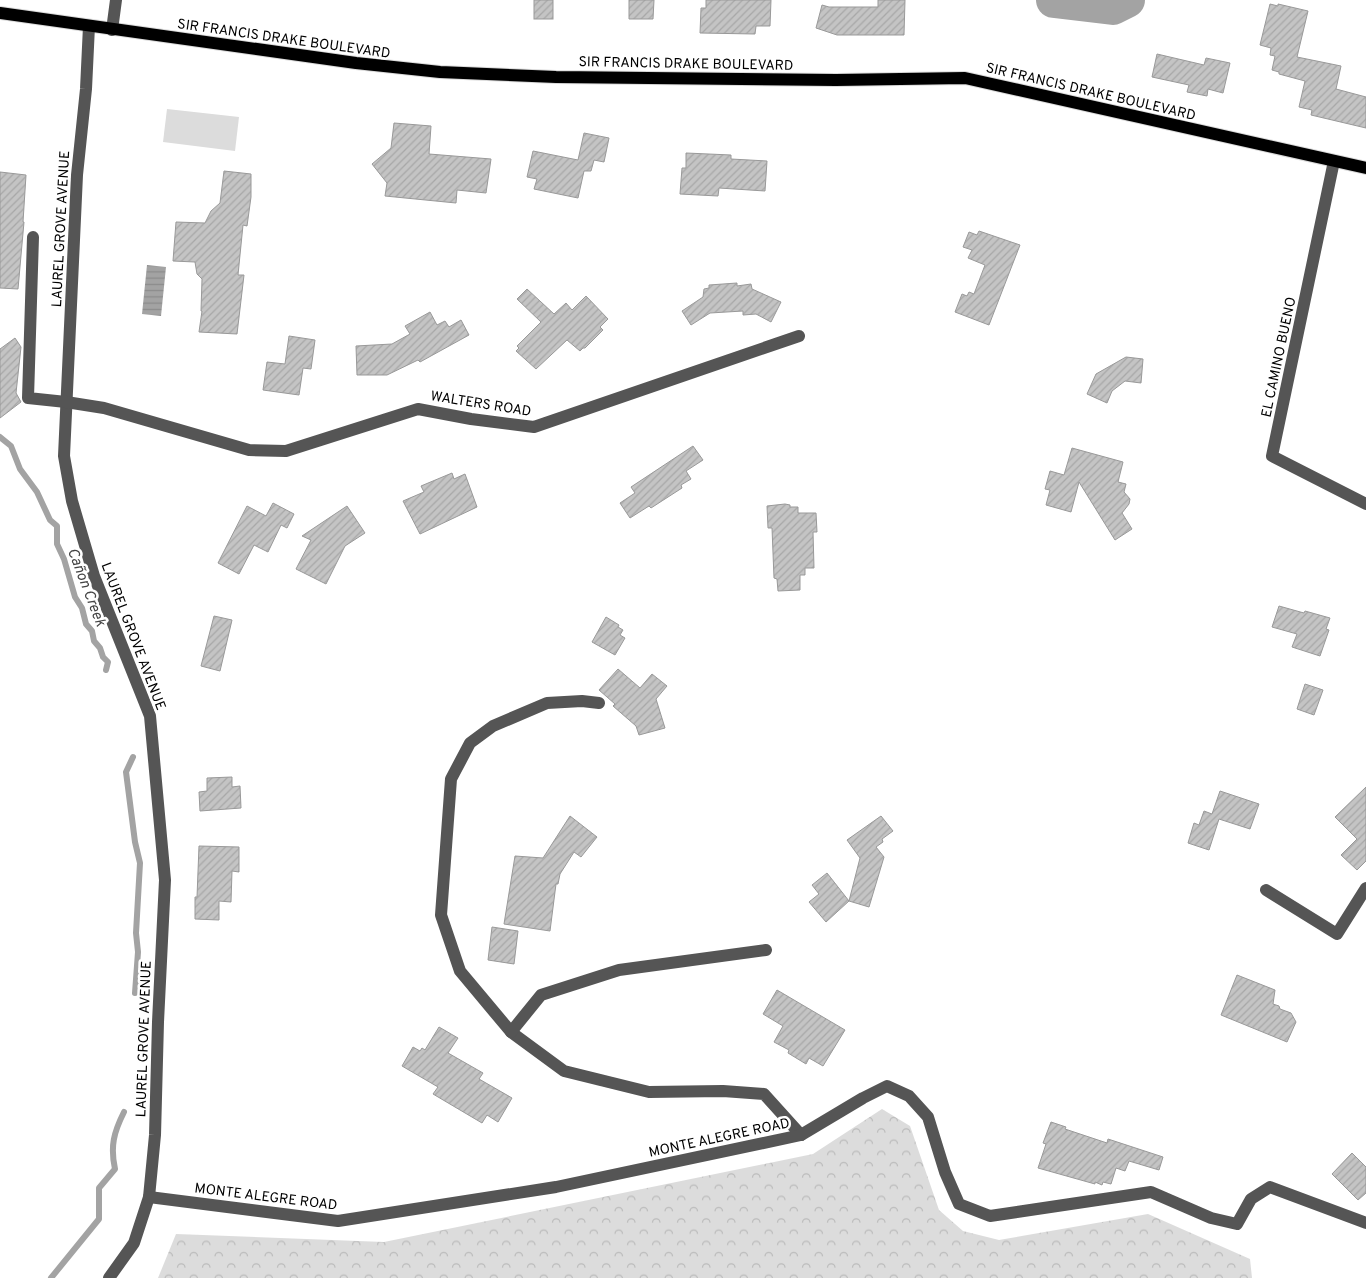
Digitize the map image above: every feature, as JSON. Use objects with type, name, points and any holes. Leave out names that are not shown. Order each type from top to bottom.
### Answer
[{"type":"main road","name":"SIR FRANCIS DRAKE BOULEVARD","points":[[0,14],[365,64],[440,72],[486,75],[827,80],[965,78],[1366,168]]},
{"type":"street","points":[[112,30],[116,0]]},
{"type":"street","name":"LAUREL GROVE AVENUE","points":[[89,26],[86,89],[77,175],[64,456],[72,502],[94,576],[150,716],[155,753],[165,880],[155,1135],[149,1197],[134,1243],[109,1278]]},
{"type":"street","name":"EL CAMINO BUENO","points":[[1334,161],[1272,456],[1366,504]]},
{"type":"street","name":"WALTERS ROAD","points":[[33,237],[28,398],[104,408],[249,450],[286,451],[418,409],[471,419],[534,427],[799,336]]},
{"type":"street","points":[[599,703],[582,701],[547,703],[493,726],[470,743],[451,779],[441,915],[460,970],[511,1032],[564,1071],[649,1092],[723,1091],[764,1094],[801,1135]]},
{"type":"street","points":[[1266,890],[1336,934],[1366,888]]},
{"type":"street","points":[[511,1032],[541,995],[619,970],[766,950]]},
{"type":"street","name":"MONTE ALEGRE ROAD","points":[[149,1197],[338,1222],[556,1187],[801,1135],[887,1086],[909,1096],[928,1117],[945,1172],[959,1204],[990,1216],[1151,1192],[1211,1218],[1237,1224],[1250,1199],[1270,1188],[1366,1224]]},
{"type":"green space","points":[[167,109],[239,117],[235,151],[163,142]]},
{"type":"green space","points":[[882,1109],[910,1126],[939,1210],[963,1231],[999,1240],[1148,1214],[1250,1259],[1252,1278],[158,1278],[176,1234],[384,1242],[813,1154]]},
{"type":"shaded area","points":[[147,265],[166,267],[161,316],[142,314]]},
{"type":"building","points":[[534,0],[553,0],[553,19],[534,19]]},
{"type":"building","points":[[629,0],[654,0],[653,19],[629,19]]},
{"type":"building","points":[[706,0],[771,0],[770,26],[756,26],[755,34],[700,33],[701,8],[706,8]]},
{"type":"building","points":[[878,0],[905,0],[904,35],[837,35],[816,28],[822,5],[829,7],[878,7]]},
{"type":"building","points":[[1270,4],[1308,11],[1297,57],[1341,66],[1336,89],[1366,97],[1366,128],[1311,115],[1312,110],[1299,107],[1305,81],[1279,74],[1279,72],[1272,70],[1275,56],[1270,55],[1271,48],[1260,45]]},
{"type":"building","points":[[1157,54],[1204,65],[1206,58],[1230,63],[1223,93],[1208,89],[1207,96],[1187,92],[1189,85],[1152,77]]},
{"type":"building","points":[[394,123],[431,126],[429,154],[491,159],[486,193],[457,190],[456,203],[385,196],[387,183],[372,164],[391,148]]},
{"type":"building","points":[[584,133],[609,138],[604,162],[594,160],[591,171],[584,171],[578,198],[534,189],[537,179],[527,177],[533,151],[578,160]]},
{"type":"building","points":[[686,153],[731,155],[731,159],[767,161],[765,191],[719,188],[718,196],[680,194],[682,168],[686,168]]},
{"type":"building","points":[[224,171],[251,174],[251,197],[247,226],[243,225],[238,275],[244,275],[237,334],[199,332],[202,311],[202,279],[197,274],[195,262],[173,261],[176,222],[205,223],[211,211],[220,203]]},
{"type":"building","points":[[0,172],[26,175],[18,289],[0,288]]},
{"type":"building","points":[[979,231],[1020,245],[989,325],[955,312],[962,294],[967,296],[969,292],[974,294],[985,265],[968,258],[972,250],[963,247],[969,232],[977,235]]},
{"type":"building","points":[[737,283],[737,286],[751,284],[752,289],[781,302],[771,322],[756,314],[743,315],[743,311],[710,313],[691,325],[682,311],[703,297],[704,289],[709,288],[709,285]]},
{"type":"building","points":[[527,289],[554,314],[566,303],[572,310],[586,296],[608,319],[600,327],[603,330],[585,348],[580,351],[567,340],[536,369],[516,351],[519,348],[517,346],[541,322],[517,299]]},
{"type":"building","points":[[430,312],[437,325],[445,321],[449,327],[461,320],[469,335],[420,362],[418,360],[387,375],[357,375],[356,346],[392,344],[410,334],[405,326]]},
{"type":"building","points":[[289,336],[315,340],[311,369],[303,368],[299,395],[263,390],[267,362],[285,364]]},
{"type":"building","points":[[15,338],[21,347],[16,393],[21,402],[0,418],[0,349]]},
{"type":"building","points":[[1126,357],[1143,359],[1141,383],[1125,381],[1112,391],[1107,403],[1087,394],[1096,374]]},
{"type":"building","points":[[693,446],[703,460],[686,471],[691,479],[681,485],[682,488],[651,508],[649,506],[630,518],[620,503],[635,493],[631,487]]},
{"type":"building","points":[[1072,448],[1123,462],[1118,482],[1126,484],[1124,492],[1130,499],[1129,504],[1122,513],[1132,529],[1115,540],[1079,482],[1071,512],[1046,505],[1050,490],[1045,489],[1050,471],[1064,475]]},
{"type":"building","points":[[452,473],[454,479],[465,474],[477,507],[420,534],[403,501],[424,492],[421,486]]},
{"type":"building","points":[[273,503],[294,514],[287,528],[281,525],[268,552],[254,545],[239,574],[218,563],[247,506],[266,516]]},
{"type":"building","points":[[790,505],[790,507],[798,507],[798,513],[816,513],[817,532],[813,532],[814,568],[805,568],[805,575],[800,575],[800,590],[778,591],[777,579],[774,578],[772,528],[768,528],[767,506]]},
{"type":"building","points":[[347,506],[365,533],[345,546],[326,584],[296,569],[311,540],[302,536]]},
{"type":"building","points":[[1279,606],[1330,618],[1326,629],[1329,630],[1320,656],[1292,647],[1297,634],[1272,627]]},
{"type":"building","points":[[214,616],[232,620],[220,671],[201,666]]},
{"type":"building","points":[[606,617],[619,625],[618,627],[623,630],[620,635],[625,638],[615,655],[592,642]]},
{"type":"building","points":[[618,669],[640,688],[652,674],[667,686],[656,699],[665,728],[639,735],[636,726],[613,706],[615,704],[599,690]]},
{"type":"building","points":[[1305,684],[1323,690],[1314,715],[1297,709]]},
{"type":"building","points":[[232,777],[232,787],[240,786],[241,808],[200,811],[199,792],[207,791],[207,778]]},
{"type":"building","points":[[1366,787],[1366,861],[1357,870],[1341,855],[1357,839],[1335,817]]},
{"type":"building","points":[[1220,791],[1259,804],[1250,829],[1219,819],[1209,850],[1188,843],[1194,823],[1199,825],[1204,811],[1212,814]]},
{"type":"building","points":[[570,816],[597,837],[581,857],[574,852],[560,874],[558,884],[556,884],[550,931],[504,924],[515,856],[543,858]]},
{"type":"building","points":[[881,816],[893,831],[882,839],[883,842],[876,847],[884,857],[869,907],[849,901],[860,858],[847,840]]},
{"type":"building","points":[[199,846],[239,847],[239,872],[232,871],[231,902],[219,901],[219,920],[195,919]]},
{"type":"building","points":[[827,873],[849,901],[826,922],[809,902],[819,894],[812,885]]},
{"type":"building","points":[[492,927],[518,931],[514,964],[488,960]]},
{"type":"building","points":[[1237,975],[1275,990],[1273,1004],[1291,1013],[1296,1022],[1287,1042],[1221,1015]]},
{"type":"building","points":[[777,990],[845,1030],[823,1066],[809,1058],[806,1064],[788,1053],[789,1050],[774,1042],[783,1026],[763,1014]]},
{"type":"building","points":[[439,1027],[458,1038],[448,1053],[483,1073],[479,1079],[512,1098],[498,1122],[487,1115],[482,1123],[433,1094],[438,1087],[402,1066],[413,1047],[420,1051],[422,1048],[425,1050]]},
{"type":"building","points":[[1051,1122],[1066,1127],[1065,1129],[1107,1143],[1108,1139],[1163,1157],[1159,1170],[1129,1161],[1125,1171],[1116,1168],[1111,1184],[1103,1182],[1102,1185],[1038,1168],[1046,1144],[1043,1143]]},
{"type":"building","points":[[1352,1153],[1366,1167],[1366,1193],[1358,1200],[1332,1174]]},
{"type":"waterway","points":[[1054,0],[1113,7],[1127,0]]},
{"type":"waterway","name":"Cañon Creek","points":[[0,437],[11,446],[20,469],[37,492],[50,520],[57,526],[57,544],[64,559],[75,597],[82,608],[86,624],[92,631],[94,641],[108,662],[106,670]]},
{"type":"waterway","name":"Cañon Creek","points":[[133,757],[126,772],[135,842],[140,863],[135,993]]},
{"type":"waterway","name":"Cañon Creek","points":[[51,1278],[99,1219],[99,1188],[115,1169],[114,1139],[124,1112]]}]
